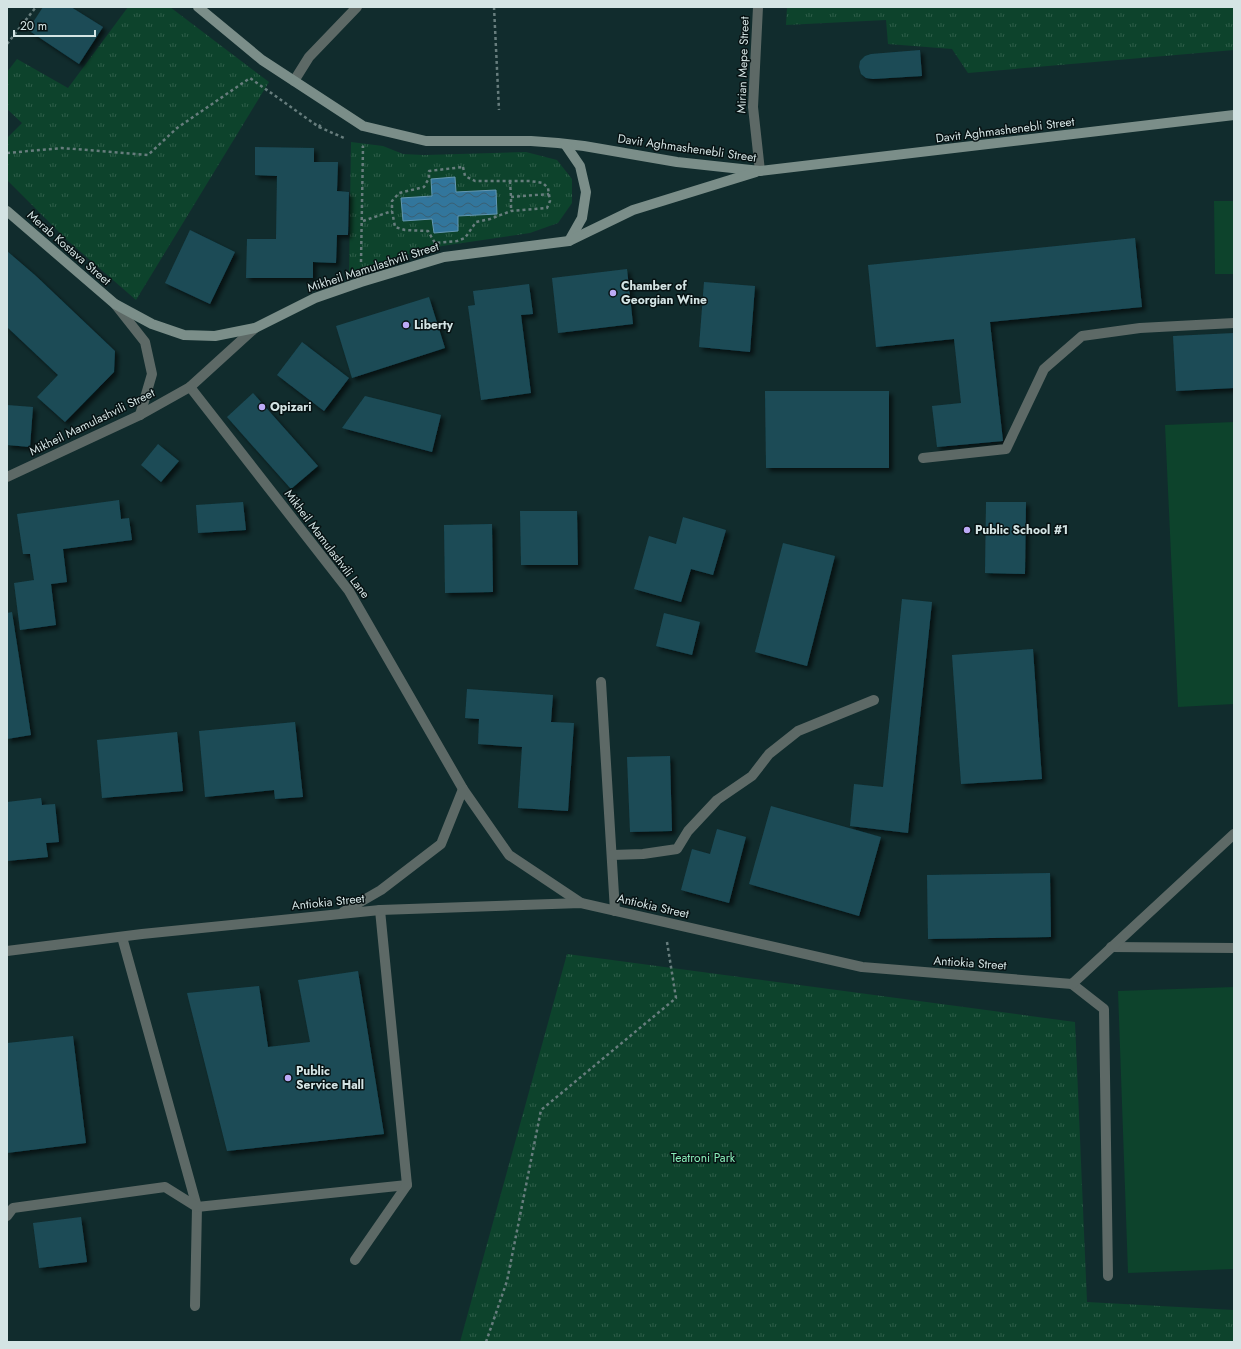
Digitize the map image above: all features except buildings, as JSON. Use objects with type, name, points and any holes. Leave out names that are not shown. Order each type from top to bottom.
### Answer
[{"type":"main road","name":"Davit Aghmashenebli Street","points":[[198,7],[262,60],[363,126],[426,141],[531,141],[565,144],[677,162],[760,171],[1234,115]]},
{"type":"main road","points":[[565,144],[580,166],[586,192],[582,218],[569,241]]},
{"type":"main road","name":"Mikheil Mamulashvili Street","points":[[255,328],[315,298],[361,282],[444,257],[569,241],[632,210],[760,171]]},
{"type":"main road","name":"Merab Kostava Street","points":[[7,211],[115,304],[152,324],[184,335],[215,336],[255,328]]},
{"type":"street","points":[[294,81],[309,57],[357,7]]},
{"type":"street","name":"Mirian Mepe Street","points":[[758,7],[753,107],[760,171]]},
{"type":"street","name":"Merab Kostava Street","points":[[115,304],[145,342],[152,374],[140,415]]},
{"type":"street","points":[[923,458],[1006,449],[1044,369],[1082,336],[1140,328],[1234,323]]},
{"type":"street","name":"Mikheil Mamulashvili Street","points":[[7,477],[140,415],[190,387],[255,328]]},
{"type":"street","name":"Mikheil Mamulashvili Lane","points":[[190,387],[349,591],[463,789],[509,855],[581,903]]},
{"type":"street","points":[[601,682],[615,911]]},
{"type":"street","points":[[612,855],[643,854],[677,849],[688,831],[717,800],[752,776],[769,754],[798,731],[874,700]]},
{"type":"street","points":[[340,914],[381,890],[441,844],[463,789]]},
{"type":"street","points":[[1108,1276],[1104,1009],[1072,984],[1234,834]]},
{"type":"street","name":"Antiokia Street","points":[[7,951],[122,937],[380,910],[581,903],[862,967],[1072,984]]},
{"type":"street","points":[[354,1260],[407,1185],[380,910]]},
{"type":"street","points":[[122,937],[197,1207],[195,1306]]},
{"type":"street","points":[[1111,947],[1234,948]]},
{"type":"street","points":[[7,1216],[13,1208],[165,1187],[197,1207],[407,1185]]},
{"type":"path","points":[[7,44],[36,7]]},
{"type":"path","points":[[494,7],[499,110]]},
{"type":"path","points":[[7,153],[62,148],[148,154],[177,128],[250,78],[319,127],[351,141]]},
{"type":"path","points":[[319,127],[325,116]]},
{"type":"path","points":[[357,144],[363,147],[361,282]]},
{"type":"path","points":[[463,167],[464,176],[475,181],[510,181],[543,183],[548,188],[549,194],[550,201],[547,208],[511,211],[490,219],[476,222],[465,238],[457,241],[435,243],[428,231],[405,230],[395,227],[392,201],[398,193],[424,187],[429,178],[429,171],[463,167]]},
{"type":"path","points":[[510,181],[511,211]]},
{"type":"path","points":[[511,197],[549,194]]},
{"type":"path","points":[[363,221],[392,211]]},
{"type":"path","points":[[486,1342],[507,1281],[541,1110],[676,998],[663,922]]},
{"type":"green space","points":[[128,7],[170,7],[269,82],[136,300],[67,240],[7,180],[7,138],[22,123],[7,109],[7,72],[17,59],[68,88]]},
{"type":"green space","points":[[787,7],[1234,7],[1234,50],[968,73],[952,49],[888,44],[886,20],[786,25]]},
{"type":"green space","points":[[351,142],[383,146],[403,154],[424,155],[526,152],[557,160],[572,179],[572,203],[558,223],[530,233],[442,246],[399,256],[349,273]]},
{"type":"green space","points":[[1214,201],[1234,201],[1234,274],[1215,274]]},
{"type":"green space","points":[[1234,422],[1234,704],[1178,707],[1165,425]]},
{"type":"green space","name":"Teatroni Park","points":[[567,954],[1075,1022],[1087,1302],[1234,1310],[1234,1342],[460,1342]]},
{"type":"green space","points":[[1234,987],[1234,1269],[1128,1273],[1118,991]]},
{"type":"water","points":[[455,177],[456,192],[496,190],[497,214],[458,216],[458,231],[434,233],[432,219],[403,221],[401,198],[432,196],[431,179]]},
{"type":"place","name":"Chamber of Georgian Wine","points":[[613,293]]},
{"type":"place","name":"Liberty","points":[[406,325]]},
{"type":"place","name":"Opizari","points":[[262,407]]},
{"type":"place","name":"Public School #1","points":[[967,530]]},
{"type":"place","name":"Public Service Hall","points":[[288,1078]]}]
